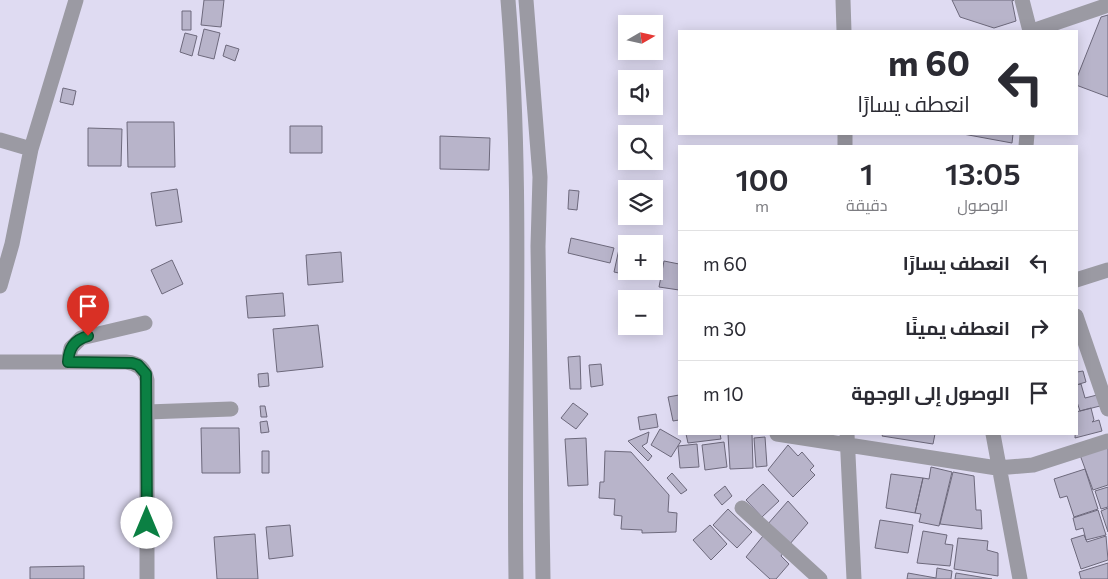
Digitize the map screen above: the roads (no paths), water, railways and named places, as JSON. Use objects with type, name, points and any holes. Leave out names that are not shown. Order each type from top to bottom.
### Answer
[{"type":"street","points":[[0,286],[12,244],[31,148],[76,0]]},
{"type":"street","points":[[508,0],[515,118],[517,197],[516,579]]},
{"type":"street","points":[[526,0],[540,177],[538,246],[543,579]]},
{"type":"street","points":[[843,0],[844,30]]},
{"type":"street","points":[[1022,0],[1031,30]]},
{"type":"street","points":[[1034,30],[1108,6]]},
{"type":"street","points":[[0,140],[31,148]]},
{"type":"street","points":[[1078,279],[1108,270]]},
{"type":"street","points":[[1078,322],[1108,409]]},
{"type":"street","points":[[68,362],[71,348],[81,338],[144,323]]},
{"type":"street","points":[[0,362],[126,362],[138,365],[146,374],[147,579]]},
{"type":"street","points":[[147,412],[232,409]]},
{"type":"street","points":[[789,435],[847,440],[997,468],[1033,465],[1108,441]]},
{"type":"street","points":[[993,435],[997,468],[1020,579]]},
{"type":"street","points":[[847,440],[854,579]]},
{"type":"street","points":[[742,508],[820,579]]}]
